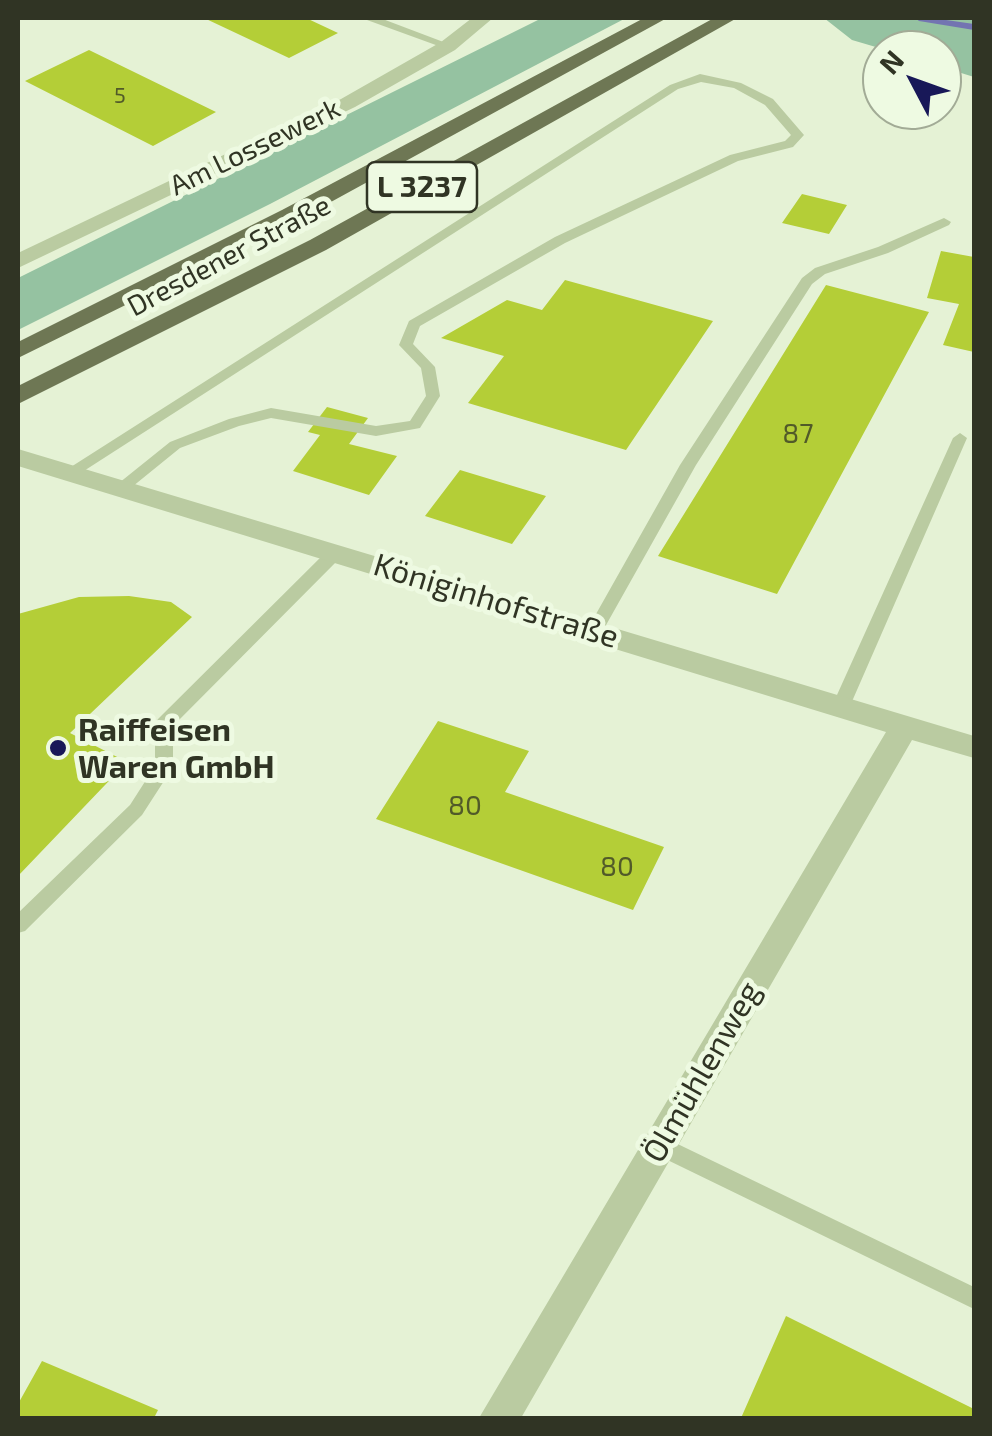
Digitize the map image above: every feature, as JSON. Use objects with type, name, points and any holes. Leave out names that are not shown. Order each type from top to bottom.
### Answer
[{"type":"main road","name":"Dresdener Straße","points":[[18,351],[290,215],[657,18]]},
{"type":"main road","name":"Dresdener Straße","points":[[18,396],[318,245],[728,18]]},
{"type":"street","name":"Am Lossewerk","points":[[18,260],[348,103],[448,46],[483,18]]},
{"type":"street","name":"Königinhofstraße","points":[[18,456],[974,746]]},
{"type":"street","name":"Ölmühlenweg","points":[[499,1418],[905,726]]},
{"type":"lane","points":[[371,18],[448,46]]},
{"type":"lane","points":[[71,472],[674,88],[700,78],[737,84],[770,102],[798,136],[790,144],[734,158],[560,240],[414,324],[406,345],[428,367],[432,396],[414,424],[376,430],[271,414],[234,422],[175,445],[122,487]]},
{"type":"lane","points":[[594,630],[688,465],[807,281],[820,271],[883,250],[944,222]]},
{"type":"lane","points":[[841,706],[960,438]]},
{"type":"lane","points":[[18,926],[136,810],[164,767],[164,724],[336,552]]},
{"type":"lane","points":[[660,1145],[974,1298]]},
{"type":"green space","points":[[542,18],[626,18],[18,330],[18,278]]},
{"type":"green space","points":[[824,18],[974,18],[974,77],[962,73],[962,30],[862,30],[862,43],[852,40]]},
{"type":"building","points":[[204,18],[306,18],[338,33],[289,58]]},
{"type":"building","points":[[89,50],[216,112],[153,146],[25,81]]},
{"type":"building","points":[[802,194],[847,205],[829,234],[782,223]]},
{"type":"building","points":[[941,251],[974,257],[974,352],[943,345],[959,304],[927,298]]},
{"type":"building","points":[[565,280],[713,321],[626,450],[468,403],[504,356],[441,338],[507,300],[542,310]]},
{"type":"building","points":[[826,285],[929,312],[777,594],[658,556]]},
{"type":"building","points":[[327,407],[368,418],[349,444],[397,456],[369,495],[293,471],[320,435],[308,432]]},
{"type":"building","points":[[460,470],[546,496],[512,544],[425,516]]},
{"type":"building","name":"Raiffeisen Waren GmbH","points":[[129,596],[171,602],[192,617],[70,733],[127,762],[18,876],[18,614],[79,597]]},
{"type":"building","points":[[438,721],[529,751],[505,792],[664,847],[633,910],[376,819]]},
{"type":"building","points":[[786,1316],[974,1409],[974,1418],[741,1418]]},
{"type":"building","points":[[42,1361],[158,1410],[154,1418],[18,1418],[18,1404]]},
{"type":"waterway","points":[[919,18],[974,27]]},
{"type":"place","name":"Raiffeisen Waren GmbH","points":[[58,748]]}]
